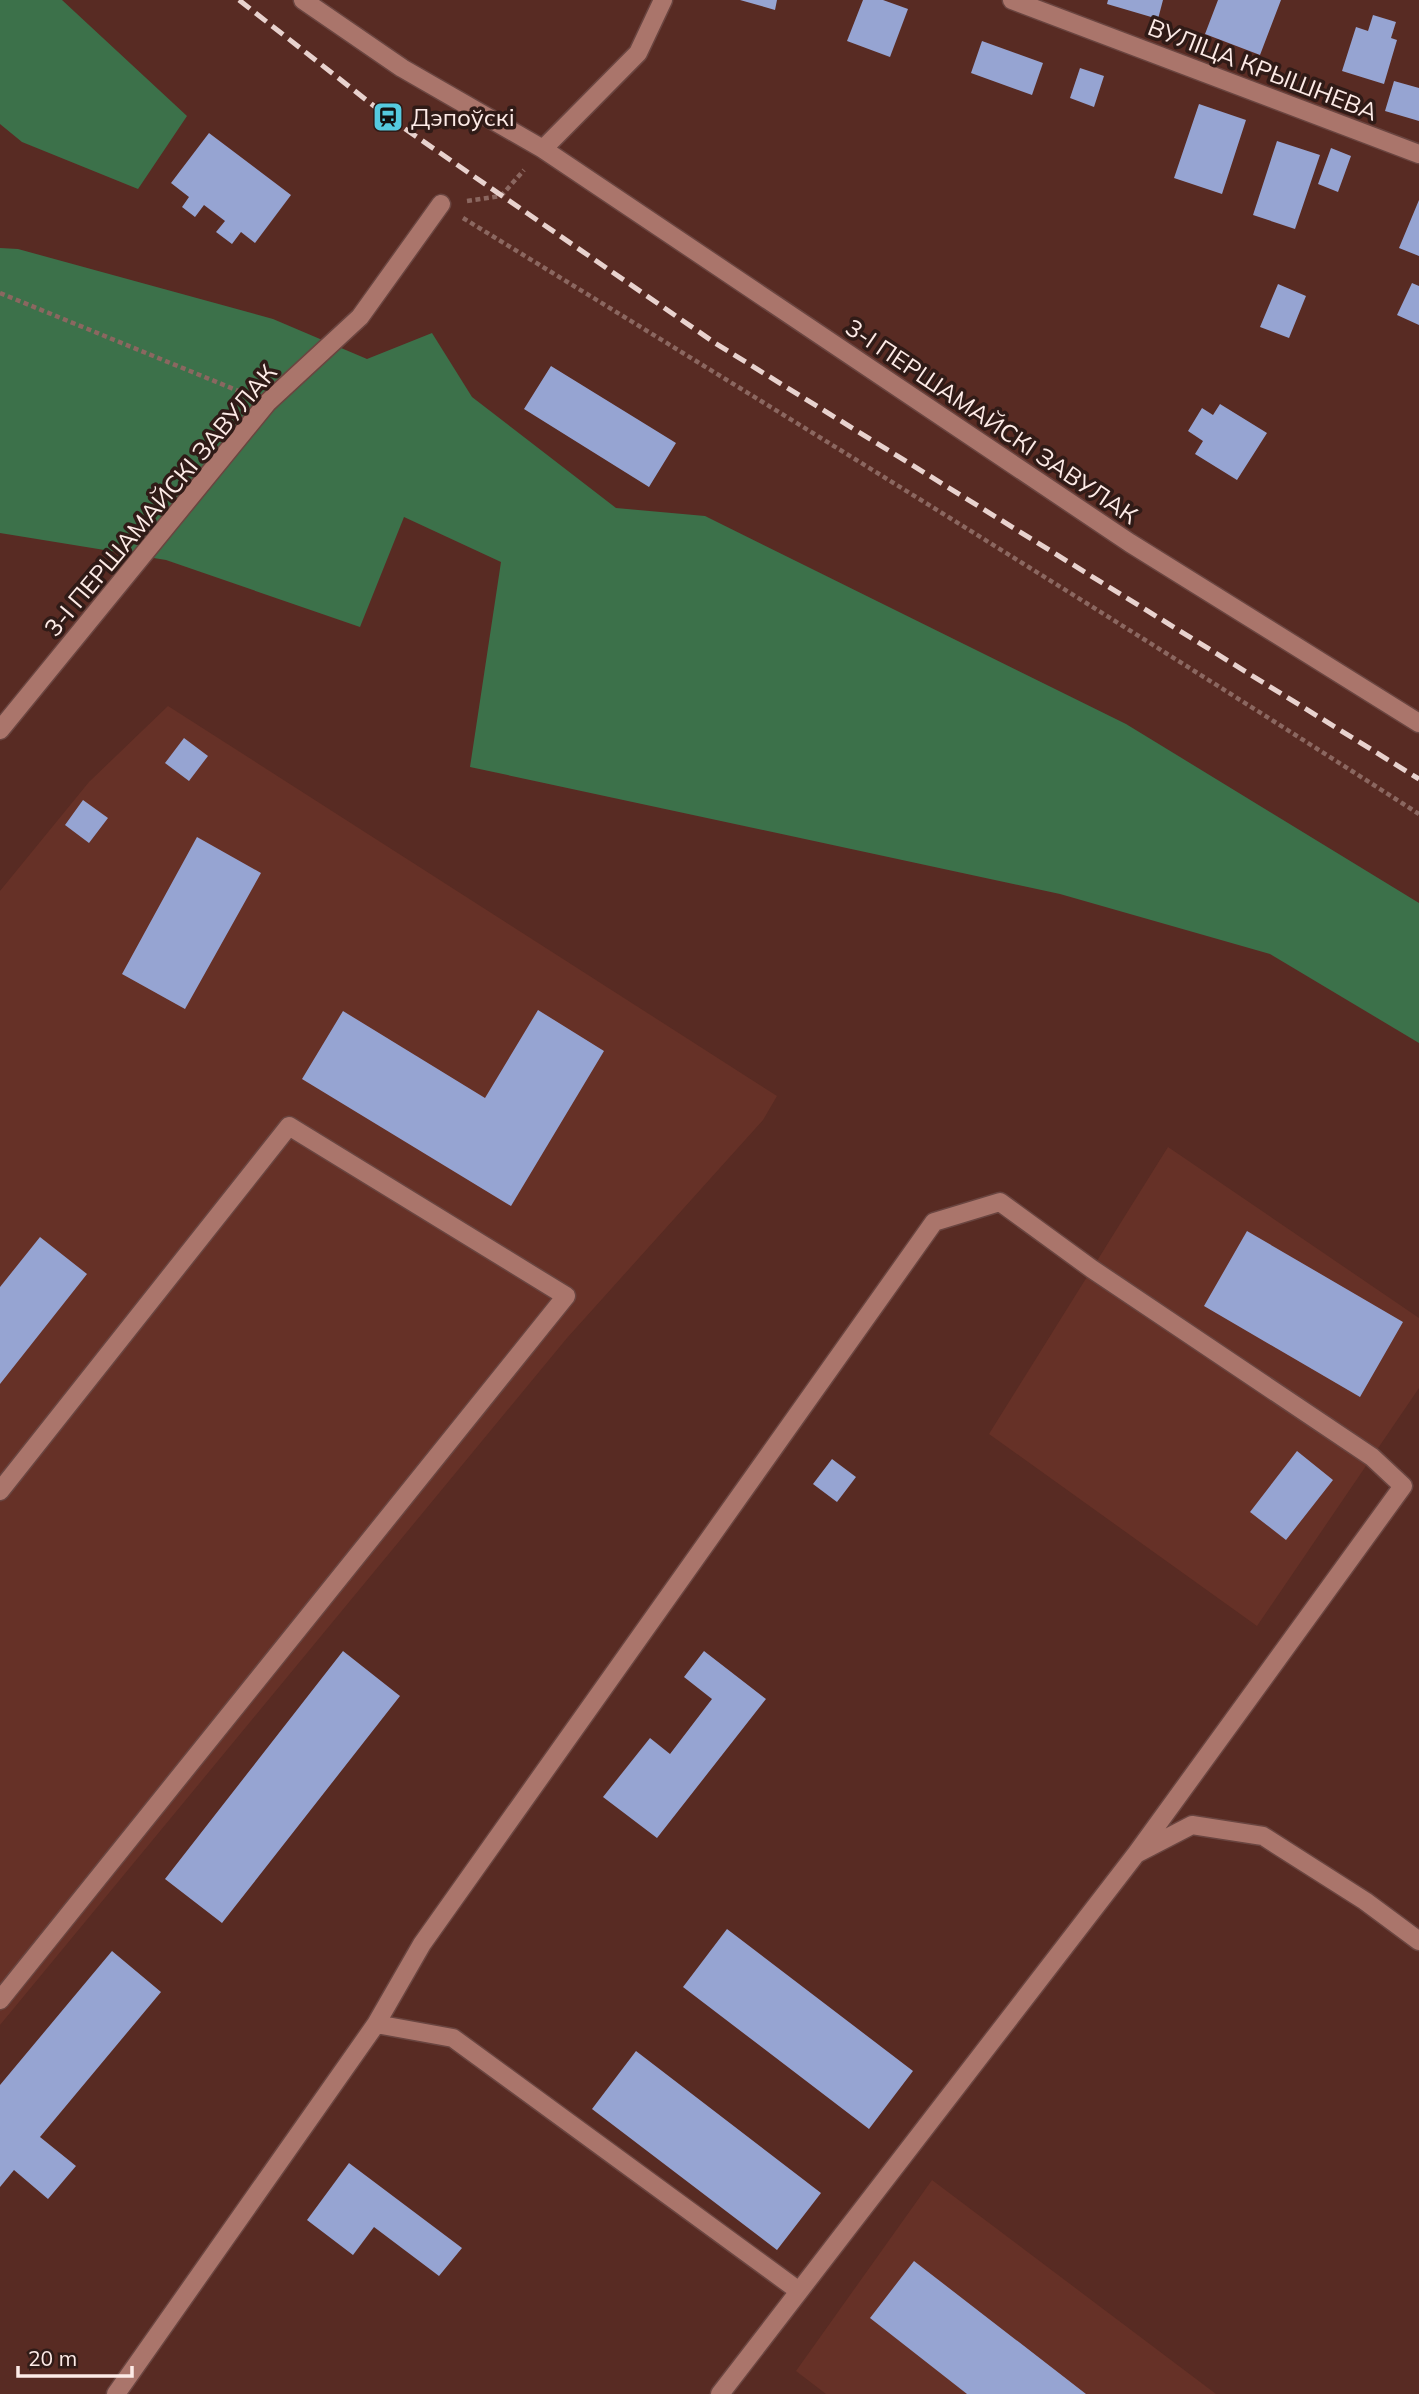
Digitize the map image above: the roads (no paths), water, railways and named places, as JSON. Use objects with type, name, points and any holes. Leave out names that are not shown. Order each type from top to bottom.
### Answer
[{"type":"street","name":"3-І ПЕРШАМАЙСКІ ЗАВУЛАК","points":[[303,0],[402,68],[543,149],[1130,543],[1419,723]]},
{"type":"street","points":[[543,149],[638,54],[663,0]]},
{"type":"street","name":"ВУЛІЦА КРЫШНЕВА","points":[[1012,0],[1419,155]]},
{"type":"street","name":"3-І ПЕРШАМАЙСКІ ЗАВУЛАК","points":[[0,730],[268,403],[360,317],[441,204]]},
{"type":"street","points":[[0,1491],[289,1126],[566,1296],[0,2000]]},
{"type":"street","points":[[116,2394],[376,2024],[422,1944],[934,1222],[1000,1202],[1092,1269],[1372,1457],[1402,1486],[1136,1854],[720,2394]]},
{"type":"street","points":[[1136,1854],[1192,1825],[1264,1836],[1365,1901],[1419,1941]]},
{"type":"street","points":[[376,2024],[453,2038],[799,2291]]},
{"type":"railway","points":[[239,0],[388,117],[715,343],[1419,779]]},
{"type":"place","name":"Дэпоўскі","points":[[388,117]]}]
